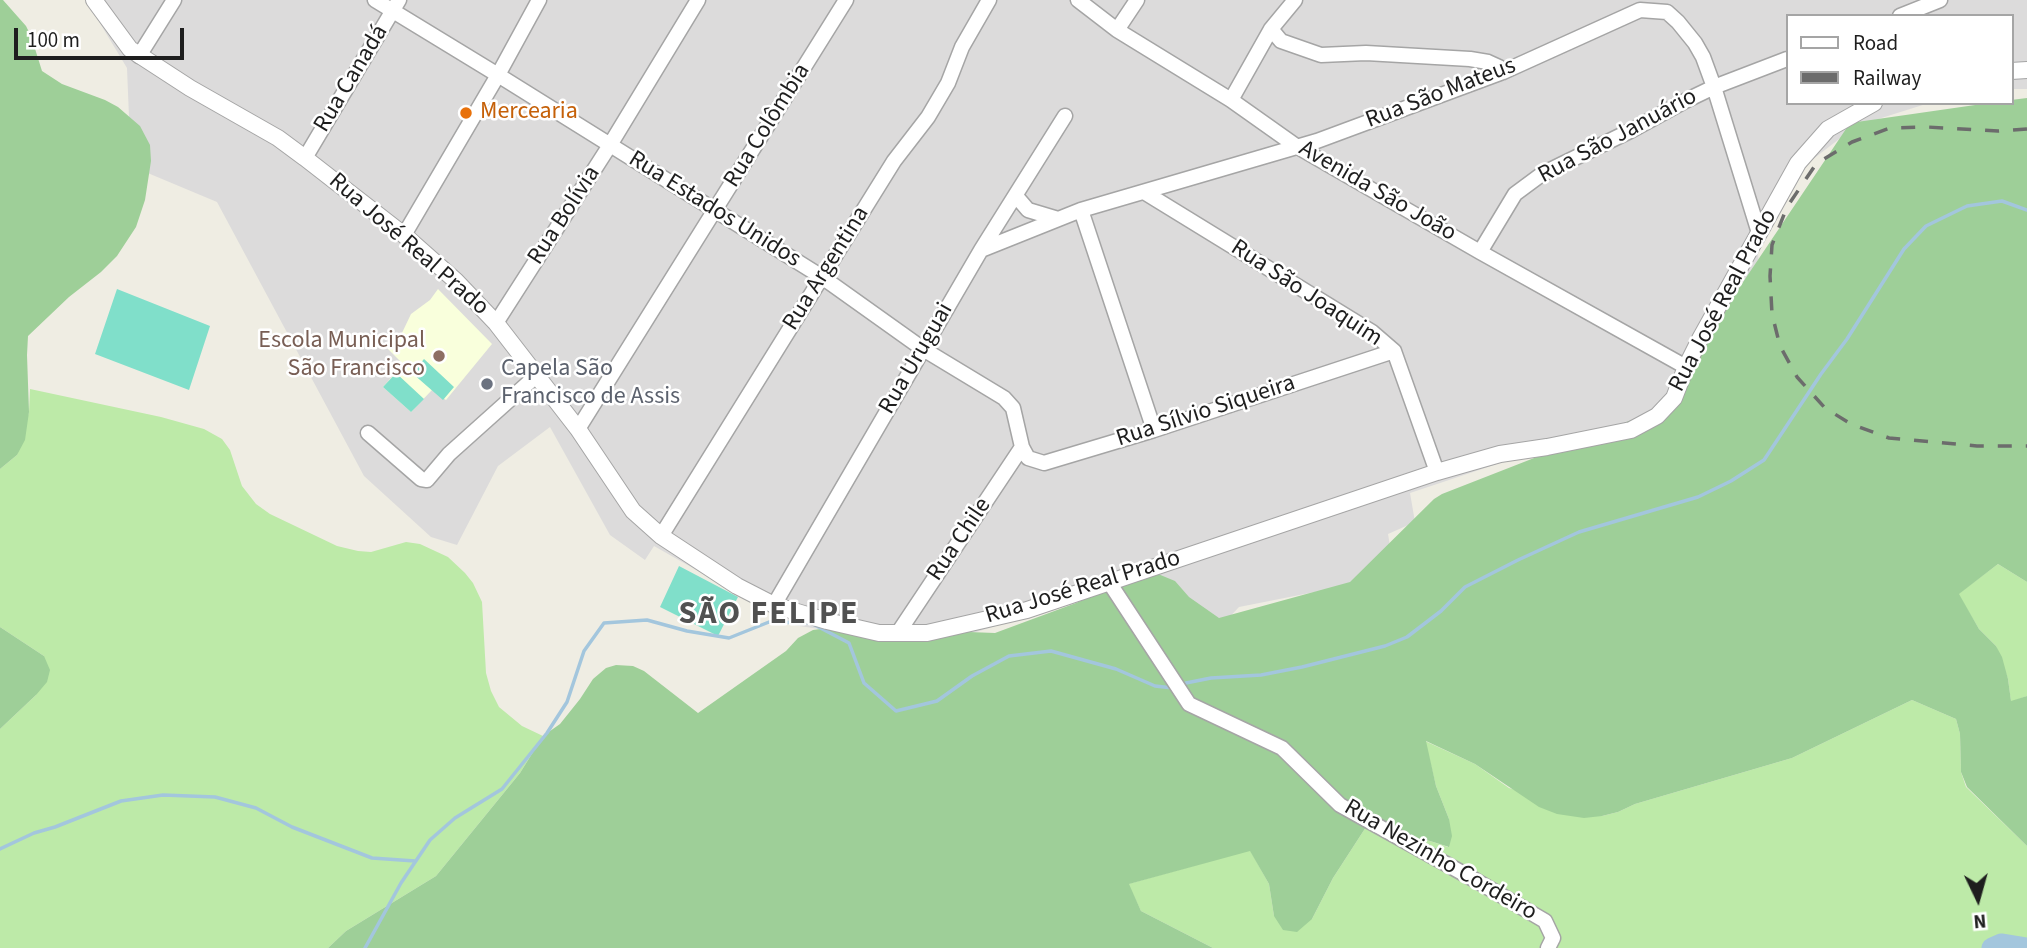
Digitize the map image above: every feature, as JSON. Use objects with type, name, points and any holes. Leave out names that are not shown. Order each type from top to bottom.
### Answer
[{"type":"street","name":"Rua José Real Prado","points":[[94,0],[121,39],[139,56],[278,138],[404,235],[456,281],[496,323],[578,429],[633,511],[661,536],[737,586],[774,605],[880,633],[927,633],[1027,610],[1437,472],[1500,454],[1632,430],[1657,416],[1674,398],[1686,367],[1798,163],[1828,129],[1870,105]]},
{"type":"street","points":[[139,56],[174,0]]},
{"type":"street","name":"Rua Estados Unidos","points":[[374,0],[395,6],[498,75],[822,276],[923,349],[1004,398],[1013,408],[1022,447]]},
{"type":"street","points":[[404,235],[539,0]]},
{"type":"street","name":"Rua Bolívia","points":[[496,323],[610,145],[698,0]]},
{"type":"street","name":"Rua Colômbia","points":[[578,429],[846,0]]},
{"type":"street","name":"Rua Argentina","points":[[661,536],[894,161],[928,117],[948,83],[962,47],[989,0]]},
{"type":"street","name":"Avenida São João","points":[[1079,0],[1117,30],[1231,100],[1296,146],[1686,367]]},
{"type":"street","points":[[1117,30],[1138,0]]},
{"type":"street","points":[[1231,100],[1271,29],[1295,0]]},
{"type":"street","points":[[1904,14],[1940,0]]},
{"type":"street","name":"Rua Canadá","points":[[305,158],[395,6]]},
{"type":"street","name":"Rua São Mateus","points":[[981,250],[1081,210],[1317,141],[1503,72],[1640,10],[1667,12],[1695,43],[1703,57],[1759,233]]},
{"type":"street","points":[[1271,29],[1280,41],[1321,55],[1367,53],[1470,59],[1488,62],[1503,72]]},
{"type":"street","name":"Rua São Januário","points":[[1480,252],[1515,194],[1542,174],[1714,87],[1786,59]]},
{"type":"street","name":"Rua Uruguai","points":[[774,605],[981,250],[1065,116]]},
{"type":"street","name":"Rua São Joaquim","points":[[1143,192],[1372,332],[1394,351],[1437,472]]},
{"type":"street","points":[[1016,196],[1028,210],[1058,219]]},
{"type":"street","points":[[1081,210],[1154,430]]},
{"type":"street","name":"Rua Sílvio Siqueira","points":[[1022,447],[1028,458],[1044,463],[1394,351]]},
{"type":"street","points":[[368,433],[426,480],[449,454],[536,376]]},
{"type":"street","name":"Rua Chile","points":[[898,633],[1022,447]]},
{"type":"street","name":"Rua Nezinho Cordeiro","points":[[1109,582],[1189,704],[1282,748],[1340,805],[1545,921],[1553,938],[1548,948]]},
{"type":"shaded area","points":[[86,0],[2027,0],[2027,89],[2013,89],[2013,14],[1786,14],[1786,105],[1923,105],[1856,126],[1808,163],[1758,254],[1769,349],[1667,427],[1512,459],[1410,493],[1415,522],[1388,534],[1400,608],[1335,588],[1239,607],[1224,623],[1128,585],[931,646],[793,625],[654,546],[645,560],[610,535],[550,427],[498,466],[457,545],[431,537],[364,476],[217,202],[131,166],[127,68]]},
{"type":"shaded area","points":[[117,289],[210,326],[189,390],[95,354]]},
{"type":"shaded area","name":"Escola Municipal São Francisco","points":[[438,289],[492,344],[446,400],[432,390],[411,412],[383,387],[403,364],[387,348],[401,335],[411,314],[430,300]]},
{"type":"shaded area","points":[[424,359],[454,387],[443,400],[412,373]]},
{"type":"shaded area","points":[[396,373],[424,399],[411,412],[383,387]]},
{"type":"shaded area","points":[[679,566],[738,597],[718,636],[660,607]]},
{"type":"green space","points":[[0,0],[3,0],[26,26],[42,71],[62,84],[118,107],[140,126],[150,145],[151,161],[145,200],[136,227],[117,256],[28,336],[29,412],[25,440],[17,455],[0,469]]},
{"type":"green space","points":[[2027,98],[2027,582],[1998,564],[1959,594],[1979,629],[1996,646],[2002,657],[2011,701],[2027,696],[2027,846],[1967,787],[1961,772],[1960,734],[1956,719],[1912,700],[1792,758],[1635,804],[1618,812],[1584,818],[1557,814],[1539,807],[1475,764],[1426,741],[1436,786],[1449,819],[1452,836],[1449,847],[1366,827],[1333,878],[1312,919],[1297,932],[1283,930],[1274,916],[1269,884],[1250,851],[1129,884],[1141,911],[1213,948],[328,948],[346,931],[436,876],[520,773],[543,736],[560,724],[593,679],[606,668],[616,665],[633,666],[644,671],[698,713],[786,651],[798,638],[813,630],[835,627],[995,633],[1119,584],[1158,574],[1175,581],[1189,597],[1219,618],[1350,582],[1442,494],[1657,410],[1850,123],[1975,105],[2013,105],[2013,100]]},
{"type":"green space","points":[[30,389],[204,429],[222,439],[230,450],[242,486],[256,504],[270,514],[337,546],[358,551],[371,552],[406,542],[420,544],[448,557],[465,573],[482,602],[486,673],[491,691],[499,707],[522,726],[543,736],[520,773],[436,876],[346,931],[328,948],[0,948],[0,729],[36,695],[44,656],[0,627],[0,469],[17,455],[29,412]]},
{"type":"green space","points":[[1998,564],[2027,582],[2027,696],[2011,702],[2008,679],[1996,646],[1979,629],[1958,594]]},
{"type":"green space","points":[[0,627],[44,656],[50,670],[47,682],[36,695],[0,729]]},
{"type":"green space","points":[[1912,700],[1956,719],[1960,734],[1961,772],[1966,787],[2027,846],[2027,944],[2015,948],[1213,948],[1141,911],[1128,884],[1250,850],[1269,884],[1274,916],[1312,919],[1333,878],[1366,827],[1448,847],[1449,819],[1436,786],[1425,741],[1475,764],[1509,788],[1602,816],[1792,758]]},
{"type":"waterway","points":[[1186,683],[1211,678],[1261,675],[1385,646],[1407,637],[1441,611],[1465,587],[1518,560],[1579,532],[1698,497],[1731,481],[1764,460],[1847,339],[1904,249],[1926,226],[1967,206],[2002,201],[2027,210]]},
{"type":"waterway","points":[[365,948],[401,883],[430,840],[455,818],[502,789],[547,733],[567,702],[584,651],[604,623],[647,620],[687,631],[729,638],[769,622],[811,623],[849,643],[864,683],[896,711],[937,701],[972,676],[1009,656],[1051,651],[1116,669],[1155,686],[1173,688]]},
{"type":"waterway","points":[[0,849],[34,833],[121,801],[163,795],[215,797],[256,808],[292,827],[372,858],[415,861]]},
{"type":"waterway","points":[[1992,948],[2001,944],[2027,948]]},
{"type":"railway","points":[[2027,129],[1998,131],[1890,128],[1852,142],[1816,164],[1787,207],[1772,245],[1770,276],[1772,314],[1780,346],[1797,377],[1825,408],[1851,424],[1889,438],[1977,446],[2027,446]]},
{"type":"place","name":"Mercearia","points":[[466,113]]},
{"type":"place","name":"Escola Municipal São Francisco","points":[[439,356]]},
{"type":"place","name":"Capela São Francisco de Assis","points":[[487,384]]},
{"type":"district","name":"SÃO FELIPE","points":[[769,616]]}]
